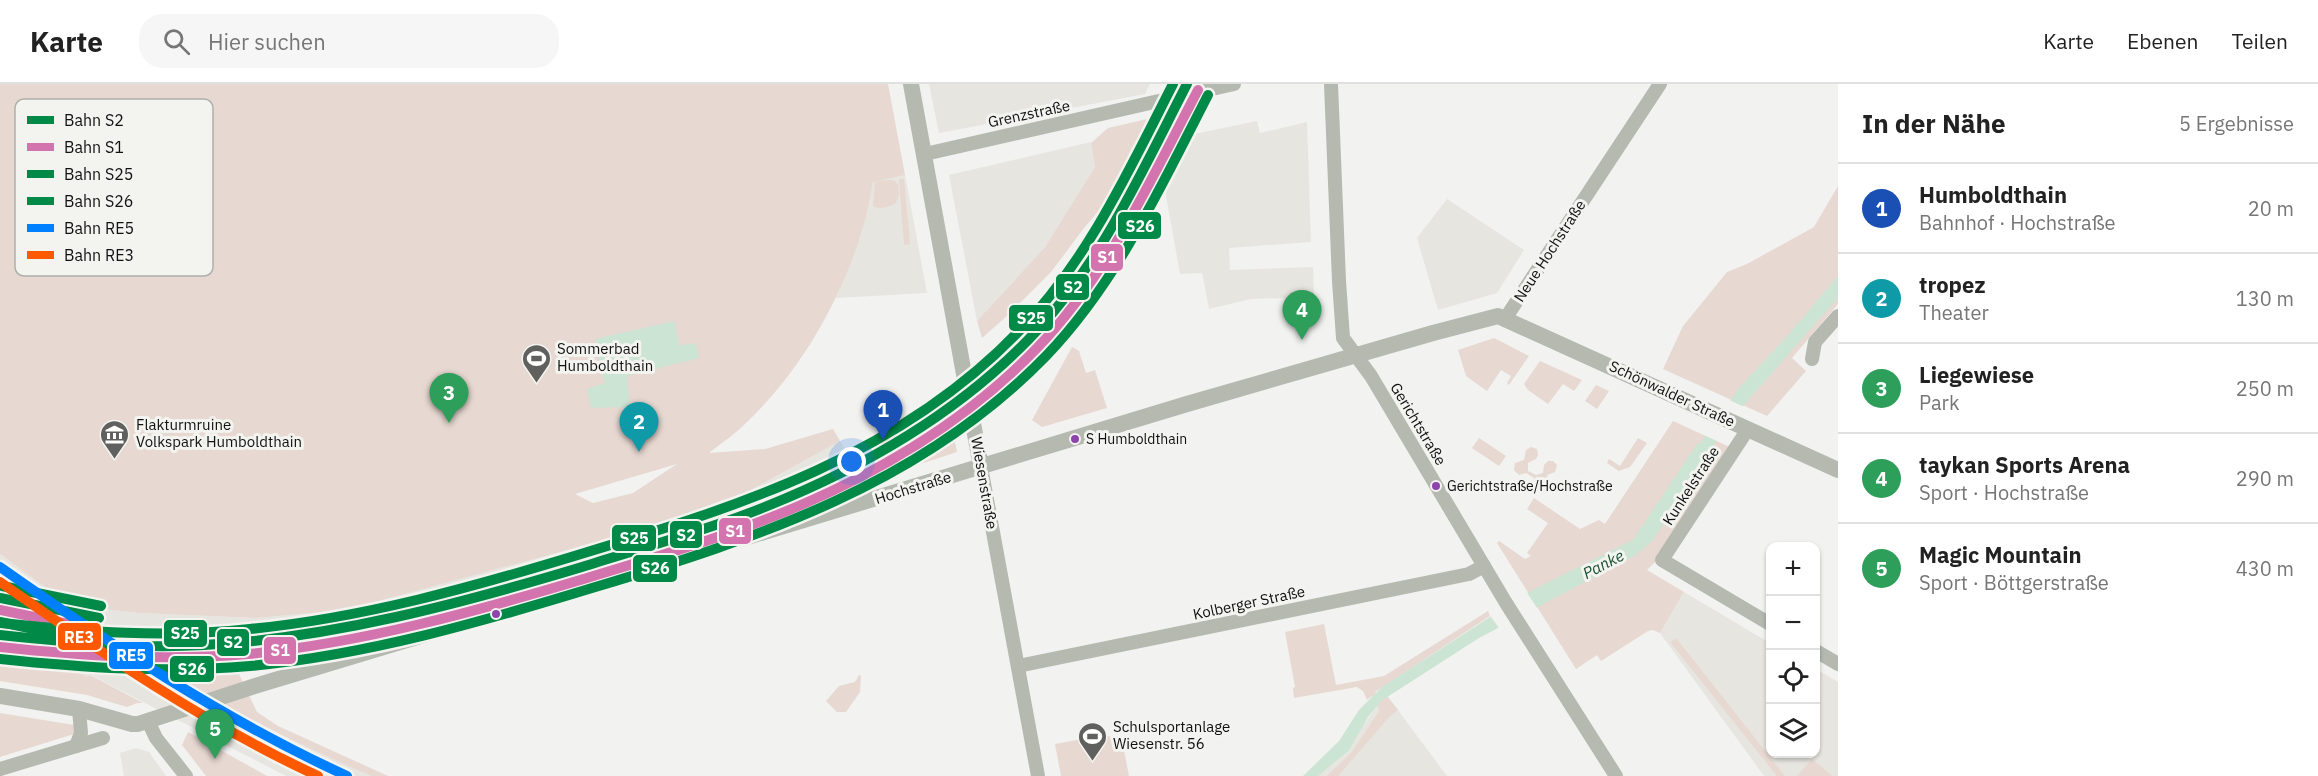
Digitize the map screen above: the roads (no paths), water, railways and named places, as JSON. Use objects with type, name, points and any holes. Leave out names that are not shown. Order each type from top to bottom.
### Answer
[{"type":"street","name":"Wiesenstraße","points":[[911,84],[1038,776]]},
{"type":"street","name":"Grenzstraße","points":[[925,154],[1234,84]]},
{"type":"street","name":"Gerichtstraße","points":[[1331,84],[1342,326],[1346,343],[1371,376],[1517,621],[1616,776]]},
{"type":"street","name":"Neue Hochstraße","points":[[1505,319],[1660,84]]},
{"type":"street","points":[[1355,356],[1477,321],[1498,316],[1505,319]]},
{"type":"street","points":[[1812,359],[1815,342],[1838,316]]},
{"type":"street","name":"Schönwalder Straße","points":[[1505,319],[1838,470]]},
{"type":"street","name":"Hochstraße","points":[[0,696],[79,709],[132,724],[155,719],[981,467],[1355,356]]},
{"type":"street","name":"Kunkelstraße","points":[[1741,426],[1662,560],[1766,622]]},
{"type":"street","name":"Kolberger Straße","points":[[1018,666],[1469,574],[1484,566]]},
{"type":"street","points":[[1820,654],[1838,664]]},
{"type":"street","points":[[76,746],[81,733],[79,709]]},
{"type":"street","points":[[155,719],[156,738],[186,776]]},
{"type":"street","points":[[0,770],[103,738]]},
{"type":"water","name":"Panke","points":[[1838,276],[1838,298],[1744,405],[1716,441],[1653,540],[1636,555],[1479,638],[1381,701],[1368,717],[1349,750],[1318,776],[1303,776],[1339,741],[1359,710],[1382,687],[1527,593],[1633,540],[1697,444],[1700,444],[1739,388]]},
{"type":"water","points":[[674,321],[679,345],[696,343],[699,358],[627,376],[630,407],[591,408],[587,389],[605,383],[595,339]]},
{"type":"rail line","name":"S25","points":[[1,623],[94,631],[188,633],[250,629],[334,617],[459,589],[641,536],[759,495],[816,471],[871,443],[924,411],[974,374],[1020,330],[1044,303],[1087,244],[1106,213],[1173,84]]},
{"type":"rail line","name":"S2","points":[[0,635],[102,644],[178,646],[252,641],[347,627],[442,606],[582,567],[736,518],[815,485],[892,445],[928,422],[997,370],[1028,340],[1053,312],[1097,251],[1135,185],[1187,84]]},
{"type":"rail line","name":"S1","points":[[0,647],[93,655],[186,657],[248,654],[334,642],[462,614],[587,578],[724,535],[823,495],[862,476],[937,431],[1006,378],[1037,348],[1062,320],[1107,258],[1127,225],[1198,90]]},
{"type":"rail line","name":"S26","points":[[0,659],[94,667],[187,669],[250,666],[337,654],[466,625],[654,569],[716,549],[835,501],[892,472],[946,439],[998,401],[1046,356],[1072,327],[1117,264],[1155,198],[1208,95]]},
{"type":"rail line","name":"RE5","points":[[0,567],[84,625],[212,705],[301,754],[347,776]]},
{"type":"rail line","name":"RE3","points":[[0,582],[155,686],[235,734],[318,776]]},
{"type":"rail line","name":"S25","points":[[2,586],[101,606]]},
{"type":"rail line","name":"S2","points":[[0,598],[99,618]]},
{"type":"rail line","name":"S1","points":[[0,610],[97,630]]},
{"type":"rail line","name":"S26","points":[[0,622],[94,642]]},
{"type":"place","name":"taykan Sports Arena","points":[[1302,340]]},
{"type":"place","name":"Sommerbad Humboldthain","points":[[536,384]]},
{"type":"place","name":"Liegewiese","points":[[449,423]]},
{"type":"place","name":"S Humboldthain","points":[[1075,439]]},
{"type":"place","name":"Humboldthain","points":[[883,440]]},
{"type":"place","name":"tropez","points":[[639,452]]},
{"type":"place","name":"Flakturmruine Volkspark Humboldthain","points":[[115,460]]},
{"type":"place","name":"Gerichtstraße/Hochstraße","points":[[1436,486]]},
{"type":"place","name":"Magic Mountain","points":[[215,759]]},
{"type":"place","name":"Schulsportanlage Wiesenstr. 56","points":[[1092,762]]}]
